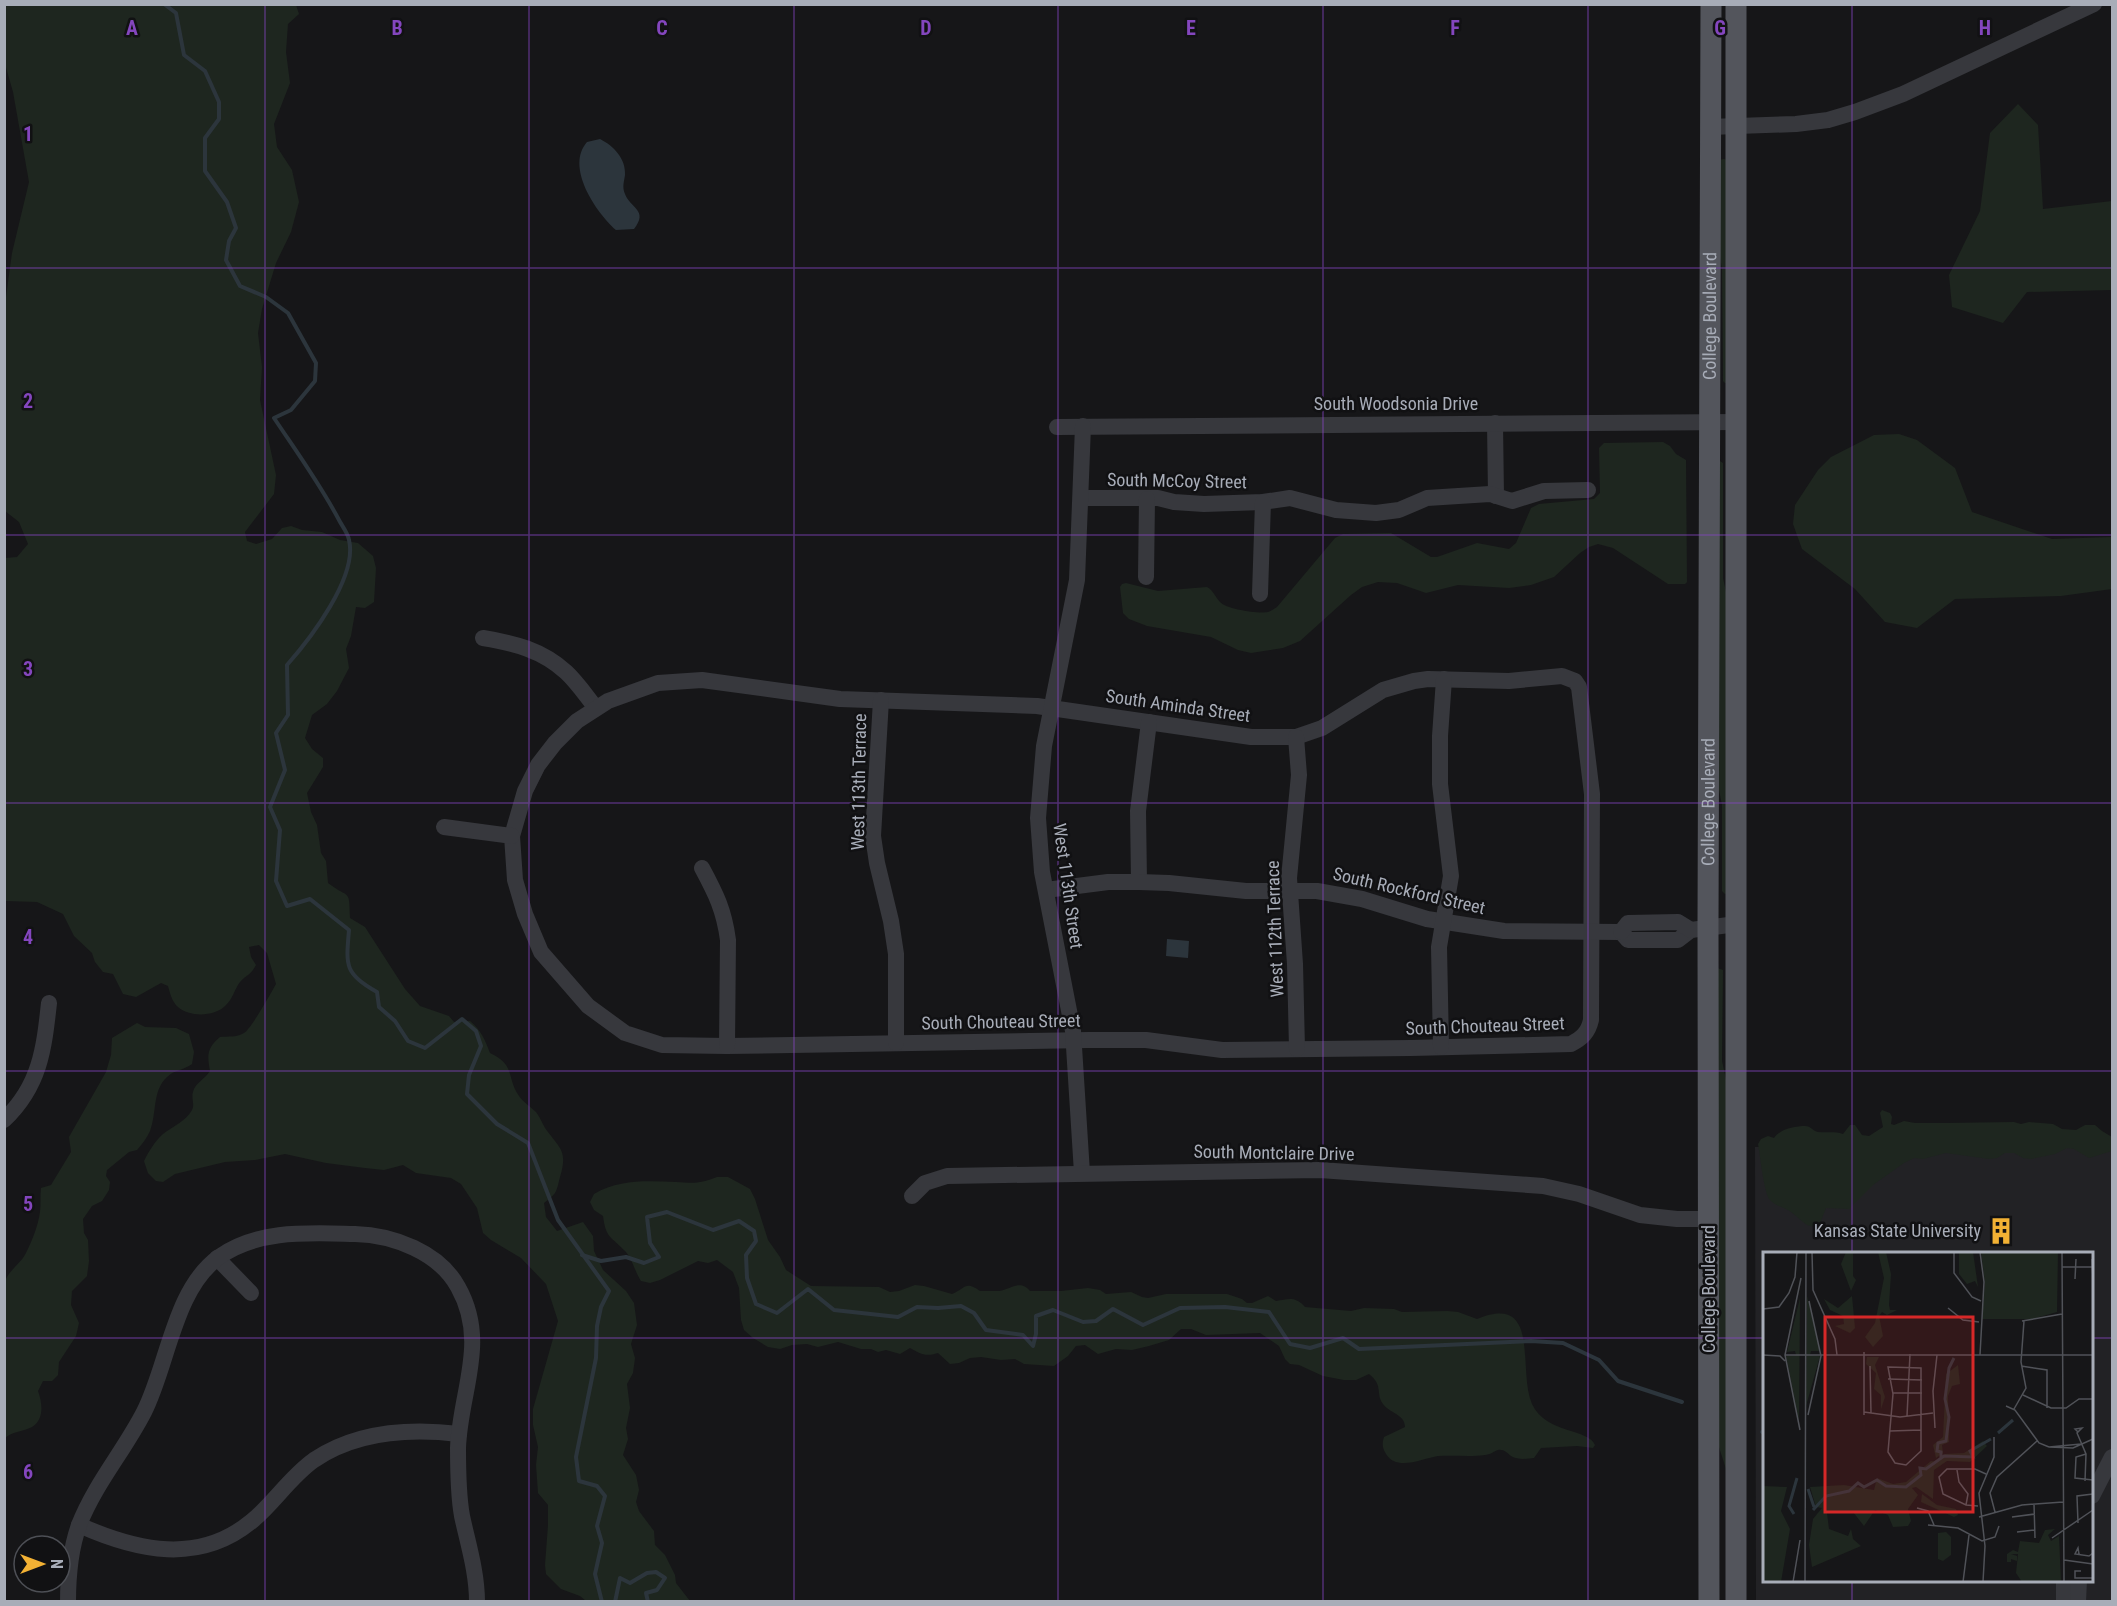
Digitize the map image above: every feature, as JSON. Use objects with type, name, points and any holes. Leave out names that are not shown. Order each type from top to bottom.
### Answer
[{"type":"main road","name":"College Boulevard","points":[[1709,1602],[1708,1219],[1699,928],[1709,422],[1711,4]]},
{"type":"main road","name":"College Boulevard","points":[[1736,4],[1736,1602]]},
{"type":"street","points":[[1709,127],[1796,124],[1828,120],[1881,104],[2094,4]]},
{"type":"street","name":"South Woodsonia Drive","points":[[1057,427],[1736,422]]},
{"type":"street","points":[[1495,423],[1496,496]]},
{"type":"street","name":"West 113th Street","points":[[1082,1173],[1074,1040],[1046,890],[1038,818],[1044,746],[1077,580],[1083,426]]},
{"type":"street","name":"South McCoy Street","points":[[1081,498],[1158,498],[1174,502],[1204,504],[1263,502],[1290,498],[1336,510],[1376,513],[1399,510],[1427,498],[1482,494],[1512,501],[1544,491],[1588,490]]},
{"type":"street","points":[[1146,577],[1147,499]]},
{"type":"street","points":[[1260,594],[1263,502]]},
{"type":"street","points":[[483,638],[510,642],[537,651],[566,672],[596,708]]},
{"type":"street","name":"South Aminda Street","points":[[538,765],[555,743],[577,721],[608,701],[658,682],[702,680],[840,699],[1053,708],[1251,737],[1296,737],[1322,728],[1383,690],[1414,681],[1444,679],[1509,681],[1562,676],[1575,681],[1579,687],[1592,794],[1591,932]]},
{"type":"street","points":[[1441,1047],[1439,946],[1452,876],[1440,784],[1440,736],[1444,679]]},
{"type":"street","name":"West 113th Terrace","points":[[880,700],[873,836],[895,940],[896,1043]]},
{"type":"street","points":[[1139,882],[1138,810],[1149,722]]},
{"type":"street","name":"West 112th Terrace","points":[[1296,737],[1299,775],[1290,891],[1297,1049]]},
{"type":"street","name":"South Chouteau Street","points":[[538,765],[525,791],[512,836],[515,880],[525,914],[541,952],[588,1006],[625,1033],[662,1045],[1146,1040],[1222,1050],[1570,1044],[1581,1039],[1592,1020],[1591,932]]},
{"type":"street","points":[[444,827],[512,836]]},
{"type":"street","points":[[702,868],[720,902],[727,933],[727,1046]]},
{"type":"street","name":"South Rockford Street","points":[[1046,890],[1108,882],[1139,882],[1246,891],[1317,891],[1347,895],[1427,919],[1504,931],[1621,932],[1628,940],[1678,940],[1699,928],[1736,924]]},
{"type":"street","points":[[4,1120],[20,1103],[34,1080],[44,1043],[49,1003]]},
{"type":"street","name":"South Montclaire Drive","points":[[912,1196],[925,1183],[946,1176],[1320,1170],[1543,1186],[1579,1194],[1640,1215],[1677,1219],[1708,1219]]},
{"type":"street","points":[[68,1602],[71,1552],[79,1525],[95,1489],[145,1410],[181,1312],[195,1283],[217,1258],[249,1243],[282,1234],[356,1234],[381,1236],[402,1242],[441,1266],[458,1286],[473,1327],[472,1362],[459,1434],[460,1499],[477,1602]]},
{"type":"street","points":[[217,1258],[251,1293]]},
{"type":"street","points":[[79,1525],[114,1539],[147,1548],[168,1551],[194,1548],[224,1539],[252,1521],[295,1476],[314,1460],[357,1440],[396,1431],[435,1431],[459,1434]]},
{"type":"street","points":[[2093,1492],[2112,1456]]},
{"type":"street","points":[[2064,1582],[2064,1602]]},
{"type":"street","points":[[2078,1602],[2079,1582]]},
{"type":"shaded area","points":[[5,4],[296,5],[299,14],[288,24],[286,52],[290,83],[274,124],[277,147],[292,170],[299,202],[291,232],[276,263],[262,309],[258,333],[262,367],[260,400],[276,475],[274,494],[245,532],[247,541],[256,544],[272,539],[282,528],[291,526],[302,530],[322,532],[340,540],[358,543],[373,556],[376,568],[374,602],[365,608],[356,607],[351,636],[346,649],[349,668],[327,704],[312,715],[305,738],[312,749],[323,758],[323,767],[307,793],[311,812],[317,825],[321,853],[326,861],[328,883],[347,895],[350,918],[365,927],[405,989],[420,1006],[449,1016],[454,1022],[470,1021],[477,1028],[490,1053],[504,1062],[519,1096],[536,1112],[561,1150],[563,1161],[557,1190],[544,1203],[546,1217],[557,1231],[583,1222],[593,1236],[594,1251],[603,1270],[626,1291],[634,1303],[637,1325],[631,1344],[635,1358],[633,1373],[627,1384],[630,1408],[626,1428],[628,1439],[623,1455],[636,1475],[639,1490],[636,1502],[639,1511],[654,1531],[655,1545],[665,1555],[675,1575],[676,1583],[690,1601],[586,1601],[580,1596],[561,1589],[546,1574],[548,1505],[538,1493],[536,1465],[538,1447],[533,1425],[533,1409],[558,1321],[546,1284],[521,1258],[483,1233],[477,1208],[461,1184],[451,1178],[416,1173],[403,1165],[384,1170],[326,1163],[285,1154],[255,1160],[225,1162],[175,1174],[163,1182],[156,1181],[148,1173],[144,1161],[152,1146],[192,1110],[194,1089],[210,1071],[208,1056],[210,1048],[220,1037],[238,1036],[244,1033],[276,984],[267,953],[259,945],[249,947],[256,965],[240,982],[228,1003],[220,1010],[208,1014],[188,1013],[178,1007],[168,986],[161,983],[136,997],[123,994],[113,974],[103,972],[95,962],[92,953],[74,936],[63,914],[37,902],[5,901],[5,558],[17,557],[28,544],[19,522],[5,511],[5,304],[12,253],[29,182],[13,92],[5,64]]},
{"type":"shaded area","points":[[2018,104],[2038,125],[2043,209],[2112,201],[2112,290],[2027,292],[2003,323],[1952,307],[1949,275],[1980,211],[1990,133]]},
{"type":"shaded area","points":[[600,139],[610,145],[621,158],[625,169],[624,191],[640,217],[634,229],[616,230],[608,222],[592,201],[581,176],[579,164],[581,152],[587,142]]},
{"type":"shaded area","points":[[1719,160],[1727,160],[1728,383],[1723,381],[1722,269],[1717,238]]},
{"type":"shaded area","points":[[1899,434],[1917,440],[1955,468],[1972,512],[2052,539],[2112,537],[2112,589],[2061,596],[1955,599],[1917,628],[1885,622],[1855,589],[1802,549],[1793,524],[1795,505],[1818,470],[1831,457],[1874,435]]},
{"type":"shaded area","points":[[1663,442],[1686,460],[1687,582],[1685,584],[1668,584],[1613,548],[1598,544],[1580,553],[1554,577],[1531,585],[1509,588],[1458,585],[1426,593],[1397,583],[1378,582],[1362,587],[1300,641],[1283,648],[1251,653],[1238,650],[1211,637],[1147,626],[1129,619],[1123,613],[1120,587],[1126,583],[1158,591],[1207,587],[1223,605],[1250,612],[1268,612],[1277,607],[1335,538],[1343,534],[1391,533],[1431,557],[1477,543],[1509,549],[1516,543],[1531,508],[1539,504],[1594,499],[1600,493],[1599,448],[1604,443]]},
{"type":"shaded area","points":[[1718,460],[1723,463],[1723,578],[1728,601],[1728,893],[1725,894],[1722,891],[1722,805],[1717,780]]},
{"type":"shaded area","points":[[1167,939],[1189,941],[1188,958],[1166,956]]},
{"type":"shaded area","points":[[1717,968],[1723,970],[1722,1061],[1729,1093],[1726,1469],[1717,1441]]},
{"type":"shaded area","points":[[137,1023],[145,1027],[176,1028],[189,1034],[194,1052],[192,1064],[176,1071],[162,1083],[146,1139],[137,1150],[129,1152],[107,1170],[109,1190],[102,1201],[92,1206],[83,1219],[84,1233],[88,1240],[89,1261],[87,1276],[72,1291],[71,1305],[79,1323],[76,1336],[59,1362],[58,1375],[52,1381],[43,1381],[38,1391],[41,1405],[39,1420],[32,1427],[5,1438],[4,1284],[33,1238],[40,1212],[41,1188],[51,1185],[71,1152],[69,1137],[106,1072],[111,1055],[112,1038]]},
{"type":"shaded area","points":[[1882,1110],[1890,1113],[1891,1124],[1894,1125],[1904,1121],[1915,1123],[2014,1122],[2021,1124],[2029,1122],[2053,1124],[2062,1129],[2076,1130],[2085,1125],[2095,1125],[2112,1137],[2112,1151],[2089,1158],[2074,1149],[2067,1148],[2055,1154],[2031,1159],[2014,1153],[2005,1153],[1997,1158],[1989,1159],[1946,1153],[1923,1159],[1914,1158],[1873,1185],[1849,1209],[1826,1208],[1819,1226],[1814,1227],[1807,1225],[1791,1212],[1770,1200],[1764,1182],[1758,1144],[1761,1139],[1768,1136],[1774,1138],[1780,1132],[1805,1126],[1818,1132],[1843,1134],[1850,1125],[1855,1125],[1862,1135],[1869,1136],[1883,1127],[1880,1113]]},
{"type":"shaded area","points":[[2112,1145],[2112,1601],[1756,1601],[1755,1147]]},
{"type":"shaded area","points":[[728,1177],[750,1189],[768,1240],[786,1270],[811,1286],[879,1287],[890,1292],[915,1285],[952,1294],[965,1286],[971,1286],[980,1291],[999,1291],[1019,1285],[1030,1291],[1088,1288],[1100,1290],[1106,1294],[1131,1292],[1148,1298],[1166,1294],[1227,1294],[1247,1303],[1268,1296],[1276,1301],[1295,1300],[1305,1307],[1351,1311],[1364,1308],[1394,1309],[1402,1312],[1447,1311],[1458,1312],[1477,1319],[1497,1314],[1511,1316],[1519,1325],[1523,1339],[1528,1389],[1532,1404],[1538,1414],[1556,1426],[1584,1436],[1595,1445],[1593,1448],[1577,1446],[1541,1448],[1534,1458],[1528,1459],[1519,1459],[1500,1450],[1487,1455],[1438,1456],[1410,1462],[1397,1462],[1386,1454],[1383,1441],[1384,1437],[1405,1427],[1404,1423],[1400,1416],[1383,1404],[1374,1378],[1369,1374],[1356,1380],[1344,1380],[1323,1376],[1299,1365],[1290,1364],[1279,1346],[1260,1333],[1206,1335],[1191,1329],[1181,1329],[1169,1340],[1132,1350],[1116,1349],[1098,1354],[1085,1345],[1076,1346],[1068,1356],[1054,1366],[1024,1364],[1015,1359],[1001,1360],[981,1357],[950,1364],[938,1353],[923,1354],[910,1348],[900,1354],[886,1350],[878,1352],[838,1342],[818,1347],[807,1344],[780,1349],[768,1347],[744,1330],[739,1288],[733,1272],[717,1260],[708,1263],[698,1261],[660,1280],[650,1283],[641,1281],[627,1254],[608,1233],[603,1216],[594,1210],[590,1202],[594,1194],[623,1183],[696,1182]]},
{"type":"waterway","points":[[164,4],[176,13],[184,55],[205,71],[219,102],[219,119],[205,138],[205,171],[227,202],[236,228],[229,241],[226,260],[240,286],[266,297],[288,313],[316,363],[315,381],[291,410],[274,418],[324,494],[349,540],[350,555],[339,589],[319,624],[287,665],[288,715],[276,733],[285,770],[270,807],[280,830],[276,881],[287,906],[310,899],[349,930],[347,952],[349,967],[358,980],[377,992],[379,1007],[395,1021],[408,1041],[425,1048],[462,1019],[476,1031],[481,1046],[469,1075],[467,1094],[497,1124],[528,1143],[558,1220],[609,1291],[601,1307],[597,1326],[596,1358],[576,1457],[579,1481],[597,1486],[605,1496],[597,1526],[602,1543],[595,1574],[602,1602]]},
{"type":"waterway","points":[[582,1255],[601,1261],[626,1257],[644,1263],[659,1257],[650,1243],[647,1217],[667,1212],[713,1230],[739,1221],[754,1231],[756,1241],[746,1255],[747,1278],[756,1304],[777,1313],[808,1289],[834,1310],[898,1317],[917,1307],[961,1306],[974,1313],[986,1330],[1023,1335],[1033,1346],[1036,1316],[1053,1310],[1083,1322],[1096,1321],[1113,1309],[1143,1325],[1180,1308],[1225,1307],[1269,1312],[1290,1344],[1310,1348],[1343,1338],[1359,1349],[1531,1341],[1563,1343],[1599,1360],[1618,1381],[1682,1402]]},
{"type":"waterway","points":[[615,1602],[620,1578],[630,1583],[647,1573],[656,1572],[665,1578],[657,1590],[646,1593],[648,1602]]},
{"type":"place","name":"Kansas State University","points":[[2001,1231]]}]
